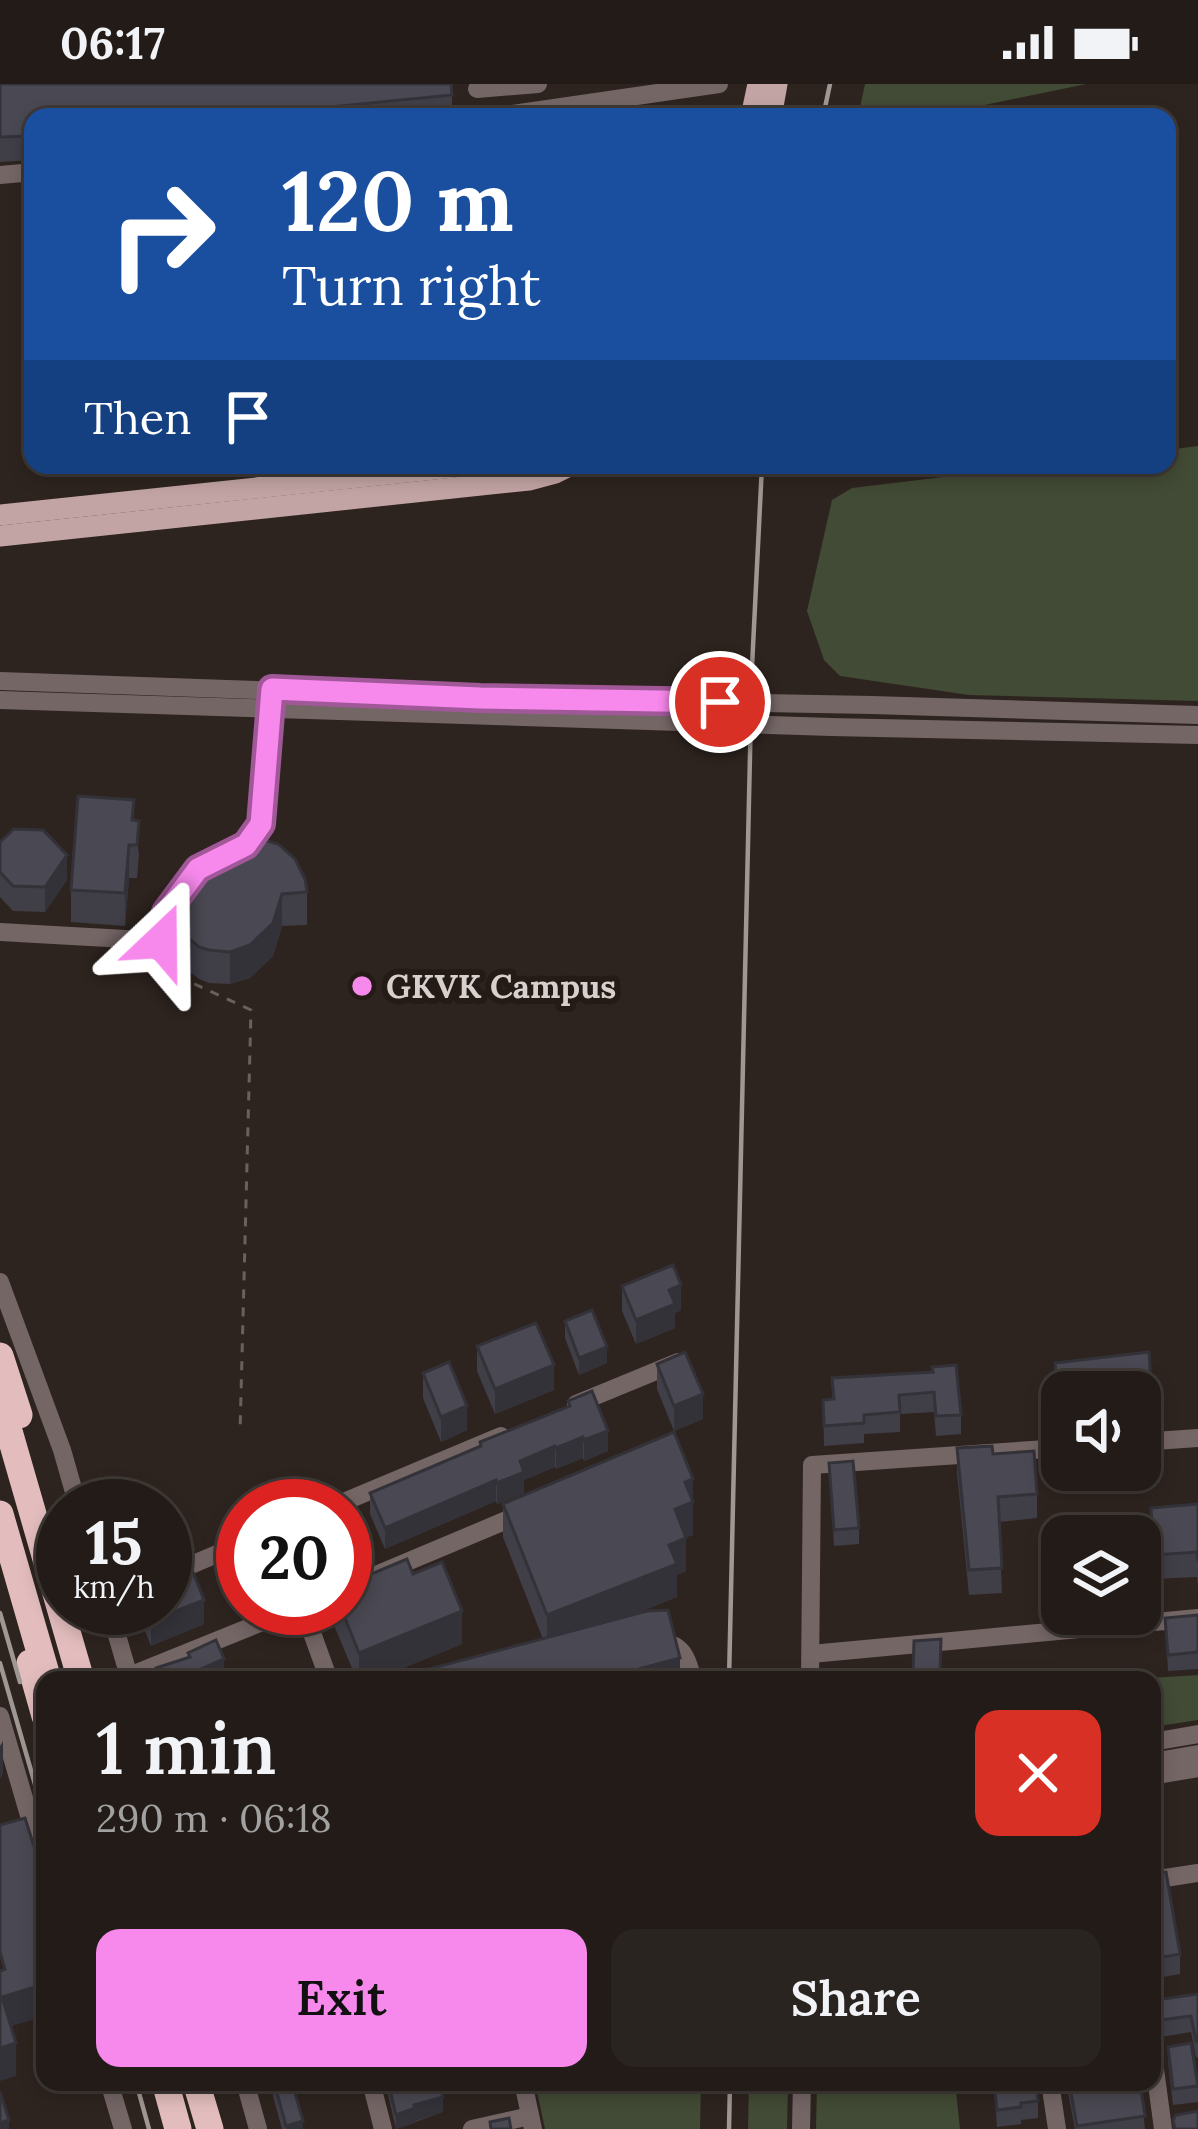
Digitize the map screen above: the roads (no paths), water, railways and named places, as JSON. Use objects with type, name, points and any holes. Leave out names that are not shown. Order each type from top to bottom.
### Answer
[{"type":"highway","points":[[0,1356],[39,1479]]},
{"type":"highway","points":[[0,1400],[78,1671]]},
{"type":"highway","points":[[0,1514],[45,1671]]},
{"type":"highway","points":[[0,1556],[36,1684]]},
{"type":"highway","points":[[88,1635],[98,1671]]},
{"type":"highway","points":[[150,2091],[161,2129]]},
{"type":"highway","points":[[167,2091],[178,2129]]},
{"type":"highway","points":[[199,2091],[210,2129]]},
{"type":"highway","points":[[215,2091],[226,2129]]},
{"type":"main road","points":[[0,515],[388,474]]},
{"type":"main road","points":[[0,536],[551,474]]},
{"type":"street","points":[[477,87],[538,84]]},
{"type":"street","points":[[556,108],[719,84]]},
{"type":"street","points":[[0,681],[711,723],[1198,735]]},
{"type":"street","points":[[0,700],[480,698],[1198,715]]},
{"type":"street","points":[[0,932],[161,941],[166,912],[198,869],[246,845],[261,824],[271,699]]},
{"type":"street","points":[[0,1282],[70,1479]]},
{"type":"street","points":[[556,1413],[683,1359]]},
{"type":"street","points":[[372,1490],[513,1431]]},
{"type":"street","points":[[1161,1441],[1198,1438]]},
{"type":"street","points":[[810,1671],[812,1465],[1041,1449]]},
{"type":"street","points":[[372,1577],[533,1509]]},
{"type":"street","points":[[811,1654],[1198,1618]]},
{"type":"street","points":[[117,1635],[127,1671]]},
{"type":"street","points":[[146,1671],[234,1635]]},
{"type":"street","points":[[311,1635],[325,1671]]},
{"type":"street","points":[[645,1645],[665,1642],[678,1646],[690,1671]]},
{"type":"street","points":[[0,1716],[36,1840]]},
{"type":"street","points":[[1161,1741],[1198,1735]]},
{"type":"street","points":[[1161,1760],[1198,1754]]},
{"type":"street","points":[[1161,1774],[1198,1768]]},
{"type":"street","points":[[0,1797],[21,1790]]},
{"type":"street","points":[[1161,1879],[1198,1873]]},
{"type":"street","points":[[112,2091],[123,2129]]},
{"type":"street","points":[[247,2091],[258,2129]]},
{"type":"street","points":[[373,2091],[382,2129]]},
{"type":"street","points":[[472,2129],[531,2122],[525,2091]]},
{"type":"street","points":[[801,2129],[802,2091]]},
{"type":"street","points":[[1052,2091],[1058,2129]]},
{"type":"street","points":[[1158,2091],[1163,2129]]},
{"type":"railway","points":[[825,108],[830,84]]},
{"type":"railway","points":[[729,1671],[752,667],[762,474]]},
{"type":"railway","points":[[0,1613],[20,1682]]},
{"type":"railway","points":[[0,1663],[36,1788]]},
{"type":"railway","points":[[138,2091],[149,2129]]},
{"type":"railway","points":[[729,2129],[730,2091]]},
{"type":"place","name":"GKVK Campus","points":[[362,986]]}]
